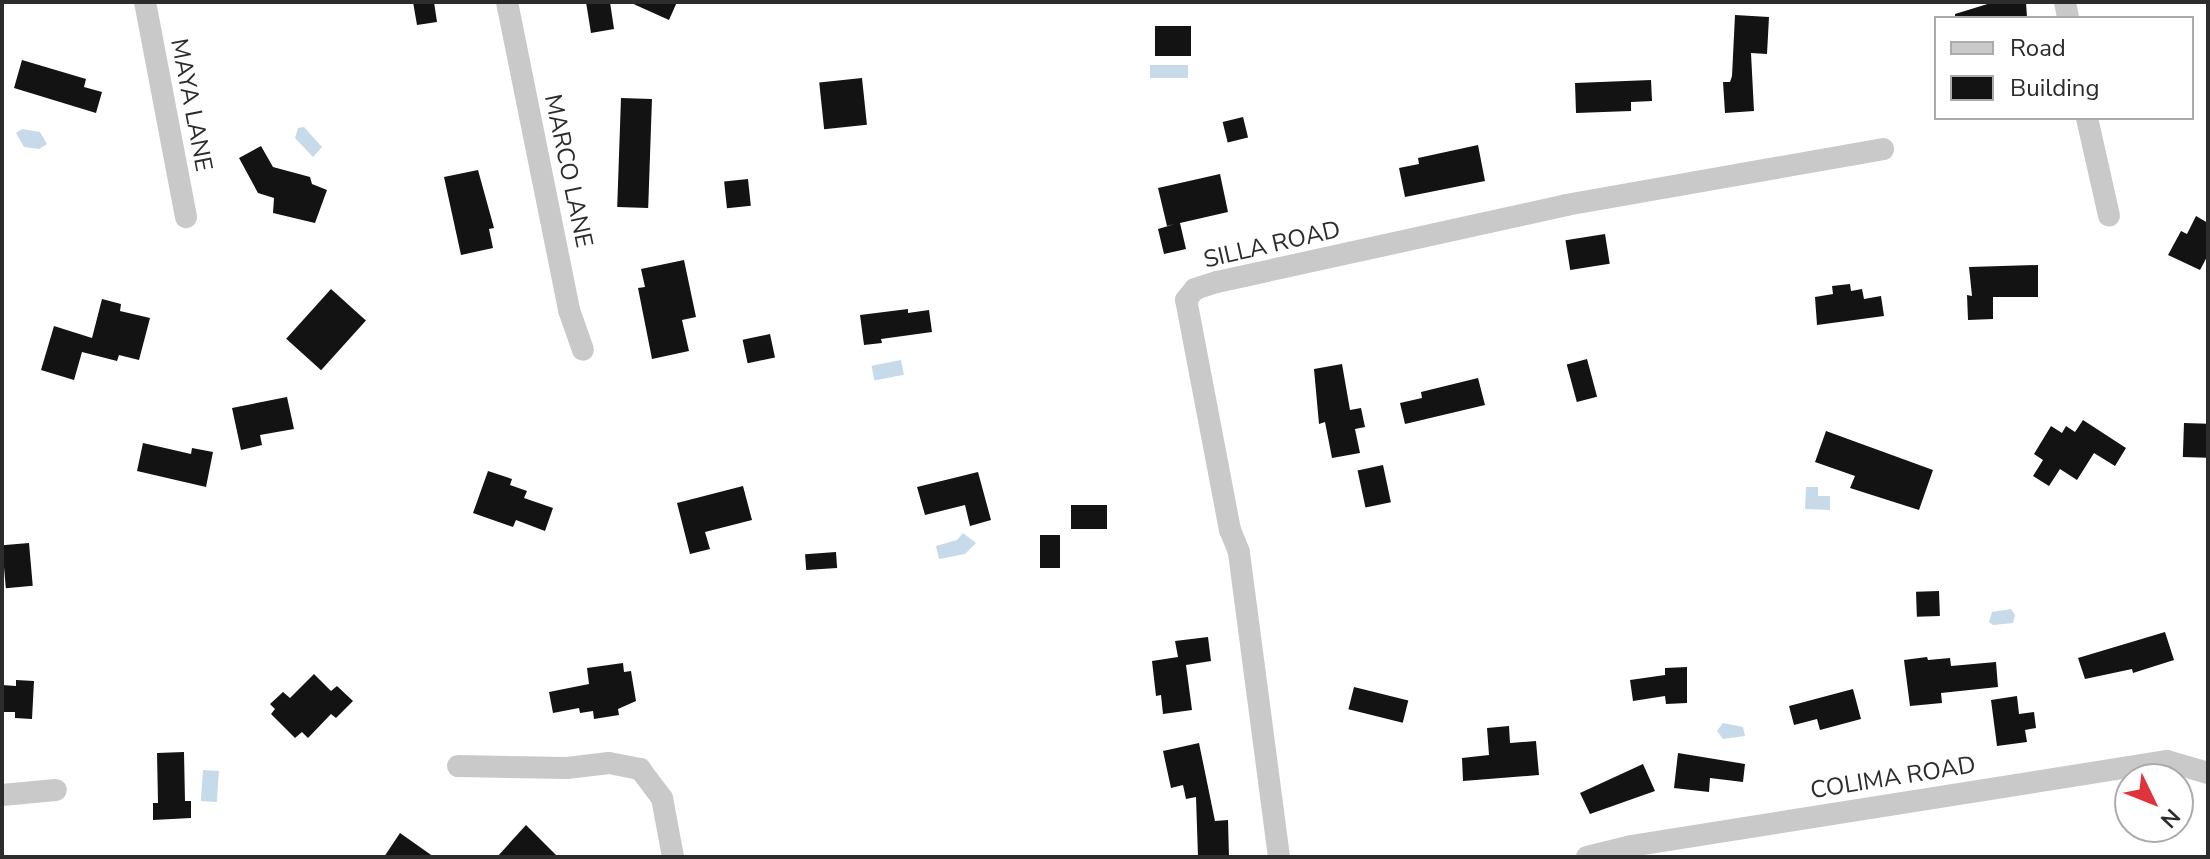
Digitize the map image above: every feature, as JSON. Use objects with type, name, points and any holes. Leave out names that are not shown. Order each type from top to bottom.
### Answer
[{"type":"street","name":"MAYA LANE","points":[[145,2],[186,217]]},
{"type":"street","name":"MARCO LANE","points":[[507,2],[569,310],[583,350]]},
{"type":"street","points":[[2087,120],[2109,216]]},
{"type":"street","name":"SILLA ROAD","points":[[1279,857],[1239,552],[1230,530],[1186,300],[1195,289],[1566,205],[1883,149]]},
{"type":"street","name":"COLIMA ROAD","points":[[1587,857],[1631,846],[2167,761],[2208,773]]},
{"type":"street","points":[[458,766],[567,768],[609,763],[640,769],[662,798],[673,857]]},
{"type":"street","points":[[2,795],[56,790]]},
{"type":"water","points":[[1150,65],[1188,65],[1188,78],[1150,78]]},
{"type":"water","points":[[304,127],[322,147],[313,157],[295,138],[298,128]]},
{"type":"water","points":[[22,129],[40,132],[47,144],[39,149],[24,147],[16,133]]},
{"type":"water","points":[[901,360],[904,375],[874,380],[872,366]]},
{"type":"water","points":[[1806,487],[1818,487],[1818,496],[1830,496],[1830,510],[1805,509]]},
{"type":"water","points":[[963,533],[976,543],[965,554],[939,559],[936,546],[957,540]]},
{"type":"water","points":[[2011,609],[2015,615],[2013,623],[1993,625],[1989,622],[1992,612]]},
{"type":"water","points":[[1723,723],[1743,727],[1745,736],[1723,739],[1717,731]]},
{"type":"water","points":[[203,770],[219,771],[217,802],[201,801]]},
{"type":"building","points":[[413,2],[434,2],[437,22],[417,25]]},
{"type":"building","points":[[586,2],[610,2],[614,29],[591,33]]},
{"type":"building","points":[[629,2],[677,2],[669,20]]},
{"type":"building","points":[[1994,2],[2026,2],[2027,16],[1955,14]]},
{"type":"building","points":[[1735,15],[1769,17],[1767,54],[1751,53],[1754,111],[1725,113],[1723,82],[1730,82],[1732,76]]},
{"type":"building","points":[[1155,26],[1191,26],[1191,56],[1155,56]]},
{"type":"building","points":[[22,60],[86,79],[84,87],[102,92],[96,113],[14,88]]},
{"type":"building","points":[[862,78],[867,125],[824,129],[819,82]]},
{"type":"building","points":[[1651,80],[1652,101],[1631,102],[1631,111],[1576,113],[1575,83]]},
{"type":"building","points":[[621,98],[652,99],[648,208],[617,207]]},
{"type":"building","points":[[1243,117],[1248,137],[1228,142],[1223,122]]},
{"type":"building","points":[[1478,145],[1485,181],[1405,197],[1399,168],[1419,164],[1418,158]]},
{"type":"building","points":[[261,146],[273,167],[310,177],[312,184],[327,190],[315,223],[273,213],[274,198],[258,193],[239,158]]},
{"type":"building","points":[[478,170],[494,228],[489,229],[493,248],[461,255],[444,177]]},
{"type":"building","points":[[1220,174],[1228,212],[1180,223],[1186,249],[1164,254],[1158,229],[1175,224],[1167,226],[1158,188]]},
{"type":"building","points":[[748,179],[751,206],[727,208],[724,182]]},
{"type":"building","points":[[2196,216],[2208,223],[2208,255],[2200,270],[2168,255],[2181,231],[2187,234]]},
{"type":"building","points":[[1605,234],[1610,264],[1570,270],[1565,240]]},
{"type":"building","points":[[684,260],[696,317],[682,320],[689,351],[652,359],[638,288],[645,287],[641,269]]},
{"type":"building","points":[[2038,265],[2038,297],[1993,297],[1993,319],[1968,320],[1967,295],[1972,296],[1969,267]]},
{"type":"building","points":[[1850,284],[1851,291],[1862,289],[1864,299],[1881,296],[1884,316],[1817,325],[1815,297],[1833,294],[1832,286]]},
{"type":"building","points":[[331,289],[366,320],[321,370],[286,339]]},
{"type":"building","points":[[102,299],[121,304],[120,311],[150,318],[139,360],[119,355],[117,361],[82,352],[74,380],[41,370],[54,326],[92,338]]},
{"type":"building","points":[[908,309],[908,313],[929,310],[932,332],[881,339],[882,343],[864,345],[860,315]]},
{"type":"building","points":[[770,334],[775,357],[748,363],[743,340]]},
{"type":"building","points":[[1587,359],[1597,397],[1577,402],[1567,364]]},
{"type":"building","points":[[1342,364],[1350,410],[1361,408],[1365,427],[1355,429],[1360,453],[1332,458],[1325,422],[1319,424],[1314,369]]},
{"type":"building","points":[[1478,378],[1485,405],[1405,424],[1400,403],[1422,398],[1421,392]]},
{"type":"building","points":[[287,397],[294,429],[260,435],[262,445],[241,450],[232,408]]},
{"type":"building","points":[[2083,420],[2126,448],[2115,466],[2094,453],[2077,480],[2060,469],[2049,486],[2033,476],[2043,460],[2034,454],[2051,426],[2062,433],[2066,426],[2075,432]]},
{"type":"building","points":[[2184,423],[2208,424],[2207,458],[2183,457]]},
{"type":"building","points":[[1826,431],[1933,470],[1919,510],[1850,488],[1855,476],[1815,462]]},
{"type":"building","points":[[143,443],[191,454],[192,448],[213,452],[206,487],[137,471]]},
{"type":"building","points":[[1383,465],[1391,502],[1365,508],[1358,470]]},
{"type":"building","points":[[488,471],[512,479],[510,485],[527,491],[524,498],[553,508],[545,531],[516,520],[513,527],[473,513]]},
{"type":"building","points":[[978,472],[991,520],[970,526],[965,505],[925,515],[917,487]]},
{"type":"building","points":[[743,486],[752,520],[705,532],[710,549],[690,554],[677,503]]},
{"type":"building","points":[[1071,505],[1107,505],[1107,529],[1071,529]]},
{"type":"building","points":[[1040,535],[1060,535],[1060,568],[1040,568]]},
{"type":"building","points":[[29,543],[33,586],[6,588],[2,545]]},
{"type":"building","points":[[836,552],[837,568],[806,570],[805,554]]},
{"type":"building","points":[[1939,591],[1940,616],[1917,617],[1916,592]]},
{"type":"building","points":[[2165,632],[2174,660],[2133,673],[2132,669],[2085,679],[2078,658]]},
{"type":"building","points":[[1208,637],[1211,661],[1186,665],[1192,710],[1163,714],[1161,695],[1156,696],[1152,661],[1178,657],[1175,641]]},
{"type":"building","points":[[1927,657],[1928,660],[1950,658],[1951,666],[1996,662],[1998,687],[1941,693],[1942,703],[1910,706],[1904,660]]},
{"type":"building","points":[[623,663],[624,672],[631,671],[636,701],[618,709],[619,715],[594,719],[593,711],[580,713],[579,708],[553,713],[549,692],[589,684],[587,668]]},
{"type":"building","points":[[1687,667],[1687,703],[1666,704],[1665,696],[1633,701],[1630,680],[1665,675],[1665,668]]},
{"type":"building","points":[[314,674],[331,691],[337,686],[353,701],[336,718],[331,714],[308,738],[302,732],[295,738],[271,714],[275,709],[270,704],[283,692],[290,698]]},
{"type":"building","points":[[16,680],[34,681],[32,719],[15,718],[15,712],[2,712],[2,685],[16,686]]},
{"type":"building","points":[[1354,687],[1408,701],[1403,723],[1348,709]]},
{"type":"building","points":[[1853,689],[1861,719],[1820,730],[1817,719],[1794,725],[1789,706]]},
{"type":"building","points":[[2017,696],[2019,714],[2034,712],[2036,728],[2025,730],[2027,742],[1997,746],[1991,700]]},
{"type":"building","points":[[1509,726],[1510,743],[1536,741],[1539,775],[1463,781],[1462,758],[1489,755],[1487,728]]},
{"type":"building","points":[[1199,743],[1215,821],[1228,820],[1229,857],[1198,857],[1196,797],[1186,799],[1183,785],[1171,788],[1163,751]]},
{"type":"building","points":[[184,752],[185,801],[191,801],[191,818],[153,820],[153,803],[158,803],[157,753]]},
{"type":"building","points":[[1678,753],[1745,764],[1743,782],[1710,778],[1709,792],[1674,788]]},
{"type":"building","points":[[1643,764],[1655,791],[1590,814],[1580,793]]},
{"type":"building","points":[[526,825],[558,857],[497,857]]},
{"type":"building","points":[[400,833],[434,857],[384,857]]}]
